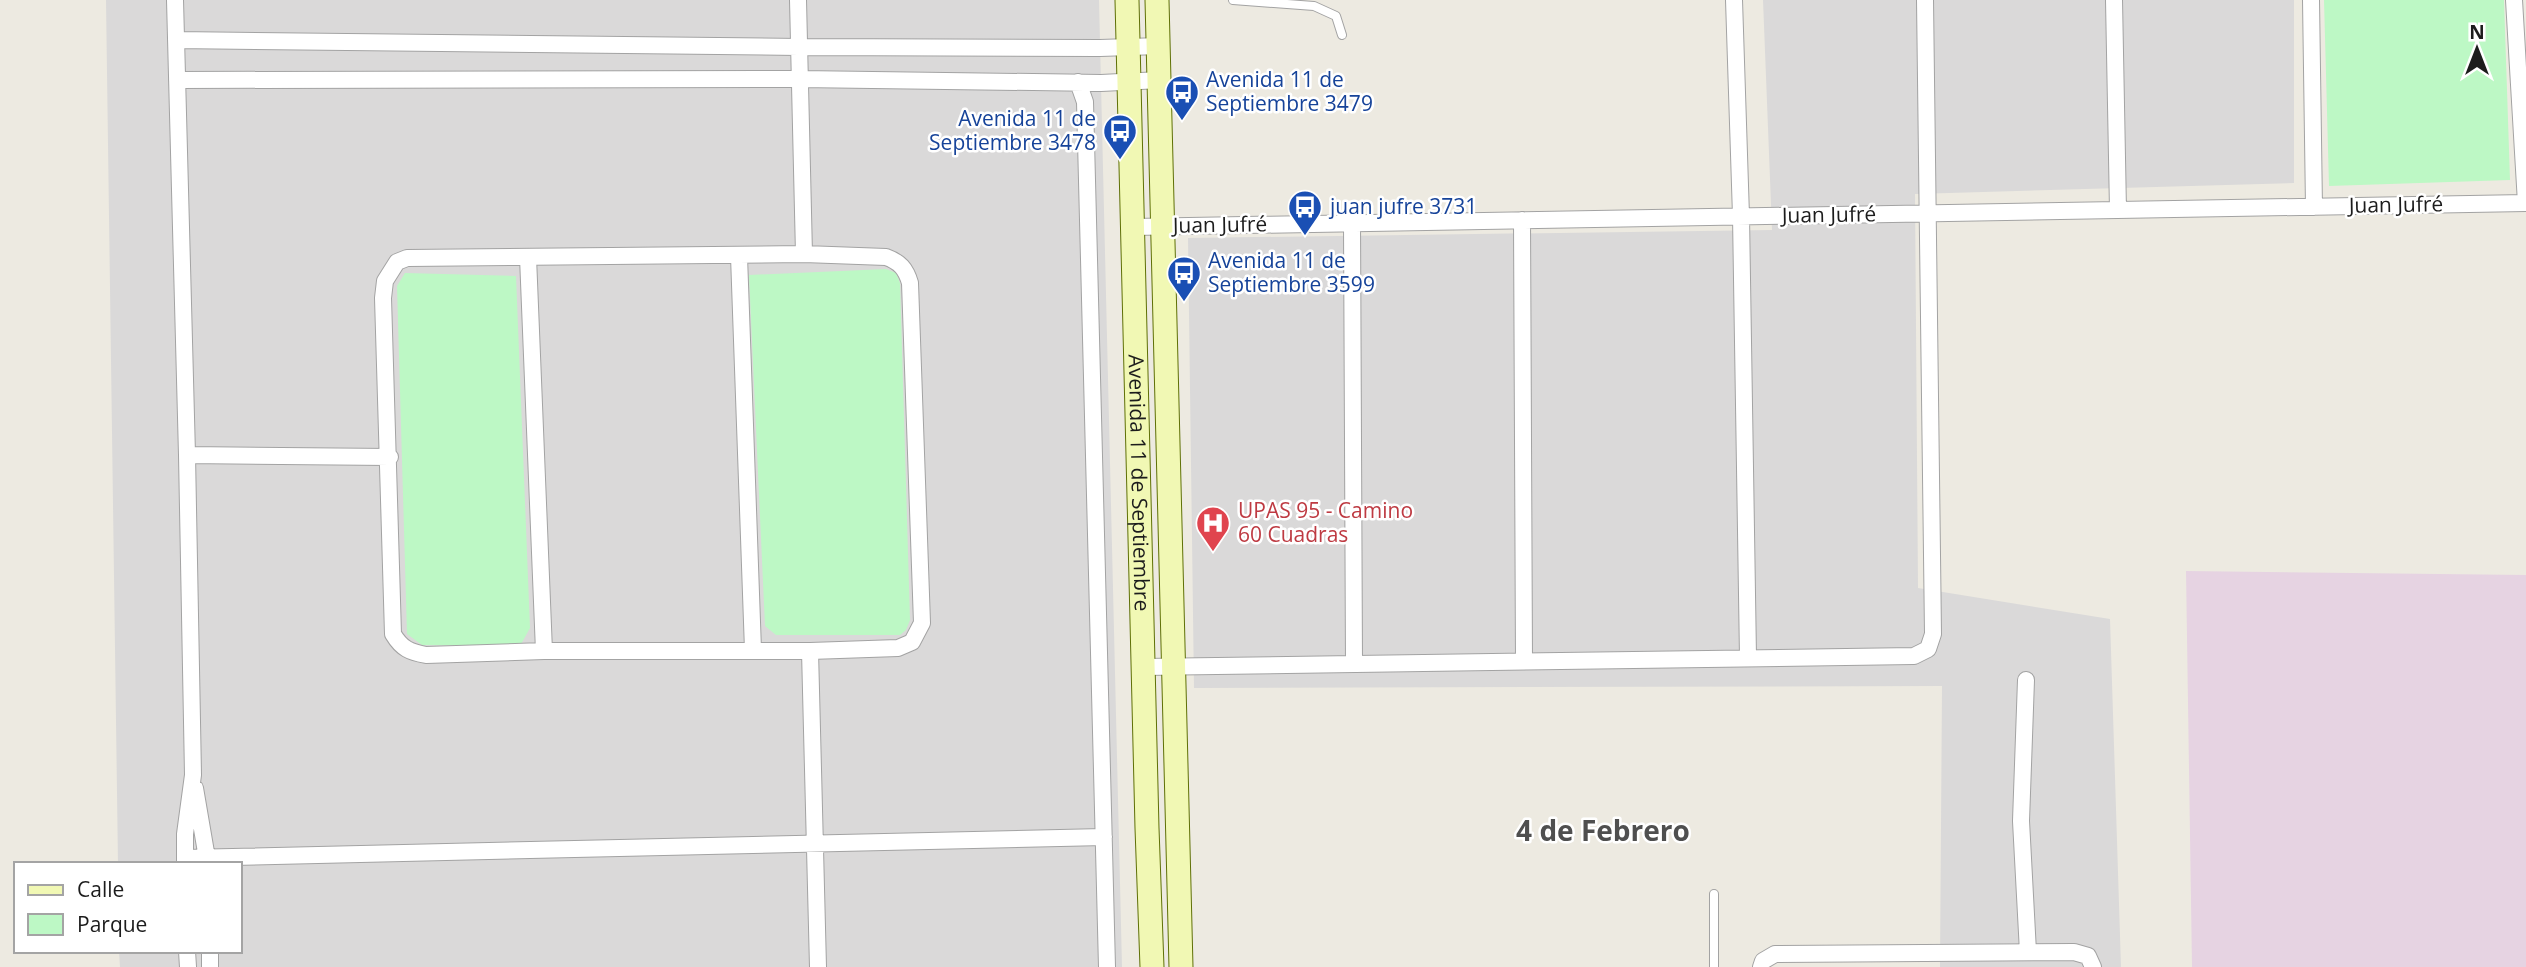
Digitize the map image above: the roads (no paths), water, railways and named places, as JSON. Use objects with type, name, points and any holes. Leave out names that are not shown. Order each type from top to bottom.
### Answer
[{"type":"main road","name":"Avenida 11 de Septiembre","points":[[1127,0],[1153,967]]},
{"type":"main road","name":"Avenida 11 de Septiembre","points":[[1157,0],[1181,967]]},
{"type":"street","points":[[175,0],[193,775],[185,834],[185,861],[1104,836]]},
{"type":"street","points":[[798,0],[804,254]]},
{"type":"street","points":[[1734,0],[1741,216],[1748,657]]},
{"type":"street","points":[[1143,667],[1914,656],[1928,649],[1933,634],[1925,0]]},
{"type":"street","points":[[2114,0],[2118,210]]},
{"type":"street","points":[[2311,0],[2314,207]]},
{"type":"street","points":[[2514,0],[2526,203]]},
{"type":"street","points":[[176,40],[799,47],[1159,46]]},
{"type":"street","points":[[177,80],[1160,80]]},
{"type":"street","points":[[1078,82],[1085,102],[1107,967]]},
{"type":"street","name":"Juan Jufré","points":[[1133,227],[2526,203]]},
{"type":"street","points":[[1522,220],[1524,661]]},
{"type":"street","points":[[1352,222],[1354,664]]},
{"type":"street","points":[[804,254],[886,257],[897,261],[906,271],[910,283],[922,624],[912,642],[898,648],[810,651],[544,651],[426,655],[409,652],[399,644],[393,634],[390,457],[383,298],[385,281],[397,262],[407,258],[804,254]]},
{"type":"street","points":[[739,256],[753,650]]},
{"type":"street","points":[[528,257],[544,651]]},
{"type":"street","points":[[187,456],[390,457]]},
{"type":"street","points":[[810,651],[817,844],[818,967]]},
{"type":"street","points":[[2026,680],[2021,821],[2028,952]]},
{"type":"street","points":[[193,775],[208,860]]},
{"type":"street","points":[[1762,967],[1763,961],[1775,954],[2028,952],[2074,952],[2088,956],[2094,967]]},
{"type":"lane","points":[[1233,0],[1314,6],[1336,16],[1342,35]]},
{"type":"lane","points":[[1714,894],[1714,967]]},
{"type":"place","name":"Avenida 11 de Septiembre 3479","points":[[1182,122]]},
{"type":"place","name":"Avenida 11 de Septiembre 3478","points":[[1120,161]]},
{"type":"place","name":"juan jufre 3731","points":[[1305,237]]},
{"type":"place","name":"Avenida 11 de Septiembre 3599","points":[[1184,303]]},
{"type":"place","name":"UPAS 95 - Camino 60 Cuadras","points":[[1213,553]]},
{"type":"district","name":"4 de Febrero","points":[[1603,831]]}]
